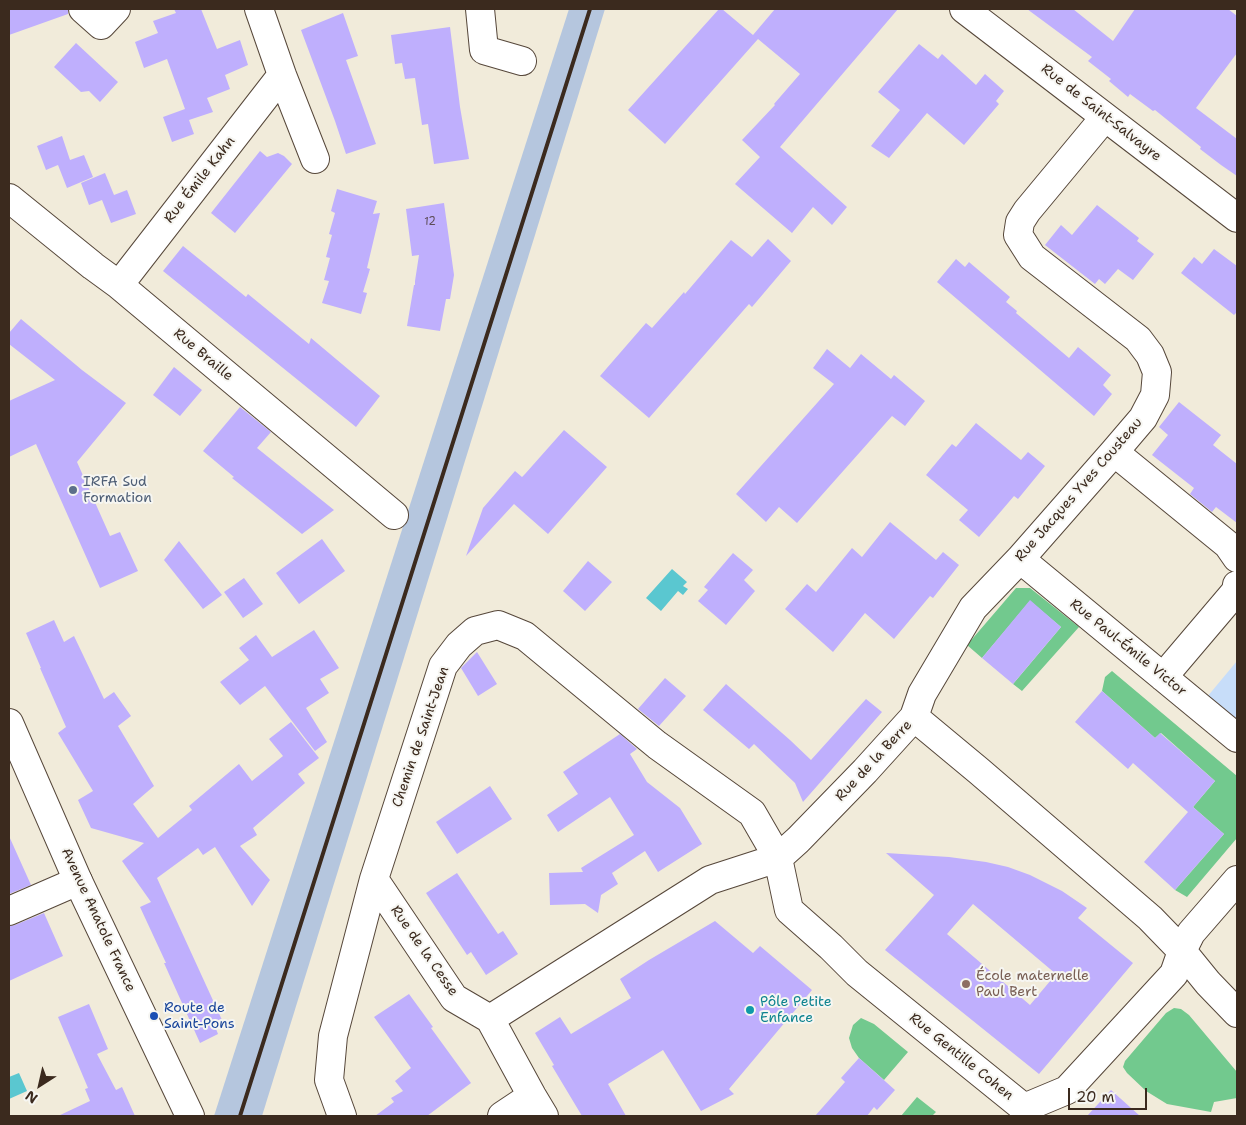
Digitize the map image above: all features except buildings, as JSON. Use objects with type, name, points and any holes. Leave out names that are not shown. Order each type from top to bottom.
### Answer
[{"type":"street","points":[[83,9],[101,25],[116,9]]},
{"type":"street","points":[[259,9],[282,75],[315,159]]},
{"type":"street","points":[[480,9],[484,50],[522,61]]},
{"type":"street","name":"Rue de Saint-Salvayre","points":[[964,9],[1237,218]]},
{"type":"street","name":"Rue Émile Kahn","points":[[119,284],[282,75]]},
{"type":"street","name":"Rue Jacques Yves Cousteau","points":[[914,717],[922,694],[973,608],[1020,559],[1114,452],[1143,418],[1155,395],[1157,372],[1150,355],[1138,339],[1032,257],[1018,235],[1020,222],[1027,211],[1105,117]]},
{"type":"street","name":"Rue Braille","points":[[9,198],[119,284],[394,514]]},
{"type":"street","points":[[1114,452],[1228,545],[1237,558]]},
{"type":"street","name":"Rue Paul-Émile Victor","points":[[1020,559],[1237,738]]},
{"type":"street","points":[[1163,676],[1236,591],[1237,585]]},
{"type":"street","name":"Chemin de Saint-Jean","points":[[342,1116],[329,1080],[333,1036],[374,879],[443,666],[459,645],[475,631],[498,625],[525,636],[658,745],[752,813],[778,858]]},
{"type":"street","name":"Rue de la Berre","points":[[490,1019],[710,880],[778,858],[838,799],[914,717],[980,770],[1150,918],[1237,1013]]},
{"type":"street","name":"Avenue Anatole France","points":[[9,723],[78,880],[190,1116]]},
{"type":"street","name":"Rue Gentille Cohen","points":[[778,858],[789,910],[858,973],[1024,1108],[1067,1090],[1174,974],[1182,951]]},
{"type":"street","name":"Rue de la Cesse","points":[[374,879],[454,998],[490,1019]]},
{"type":"street","points":[[9,911],[78,880]]},
{"type":"street","points":[[1182,951],[1192,933],[1237,880]]},
{"type":"street","points":[[490,1019],[538,1106],[502,1116]]},
{"type":"shaded area","points":[[569,9],[605,9],[262,1116],[214,1116]]},
{"type":"shaded area","points":[[1237,661],[1237,722],[1207,697]]},
{"type":"green space","points":[[1016,588],[1030,588],[1079,627],[1022,691],[1013,684],[1061,627],[1030,601],[982,658],[967,645]]},
{"type":"green space","points":[[1112,671],[1237,776],[1237,838],[1187,897],[1175,890],[1224,834],[1193,807],[1215,781],[1161,733],[1155,738],[1102,691],[1105,677]]},
{"type":"green space","points":[[1174,1008],[1181,1009],[1189,1015],[1237,1072],[1237,1098],[1214,1102],[1211,1112],[1167,1104],[1146,1091],[1123,1067],[1125,1061],[1166,1013]]},
{"type":"green space","points":[[861,1018],[874,1024],[908,1052],[884,1080],[859,1058],[852,1048],[849,1038],[853,1025]]},
{"type":"green space","points":[[917,1097],[936,1112],[932,1116],[901,1116]]},
{"type":"water","points":[[672,569],[687,582],[683,586],[688,589],[683,595],[678,591],[661,611],[646,598]]},
{"type":"water","points":[[19,1073],[27,1091],[9,1099],[9,1077]]},
{"type":"railway","points":[[240,1116],[590,9]]},
{"type":"place","name":"IRFA Sud Formation","points":[[73,490]]},
{"type":"place","name":"École maternelle Paul Bert","points":[[966,984]]},
{"type":"place","name":"Pôle Petite Enfance","points":[[750,1010]]},
{"type":"place","name":"Route de Saint-Pons","points":[[154,1016]]}]
